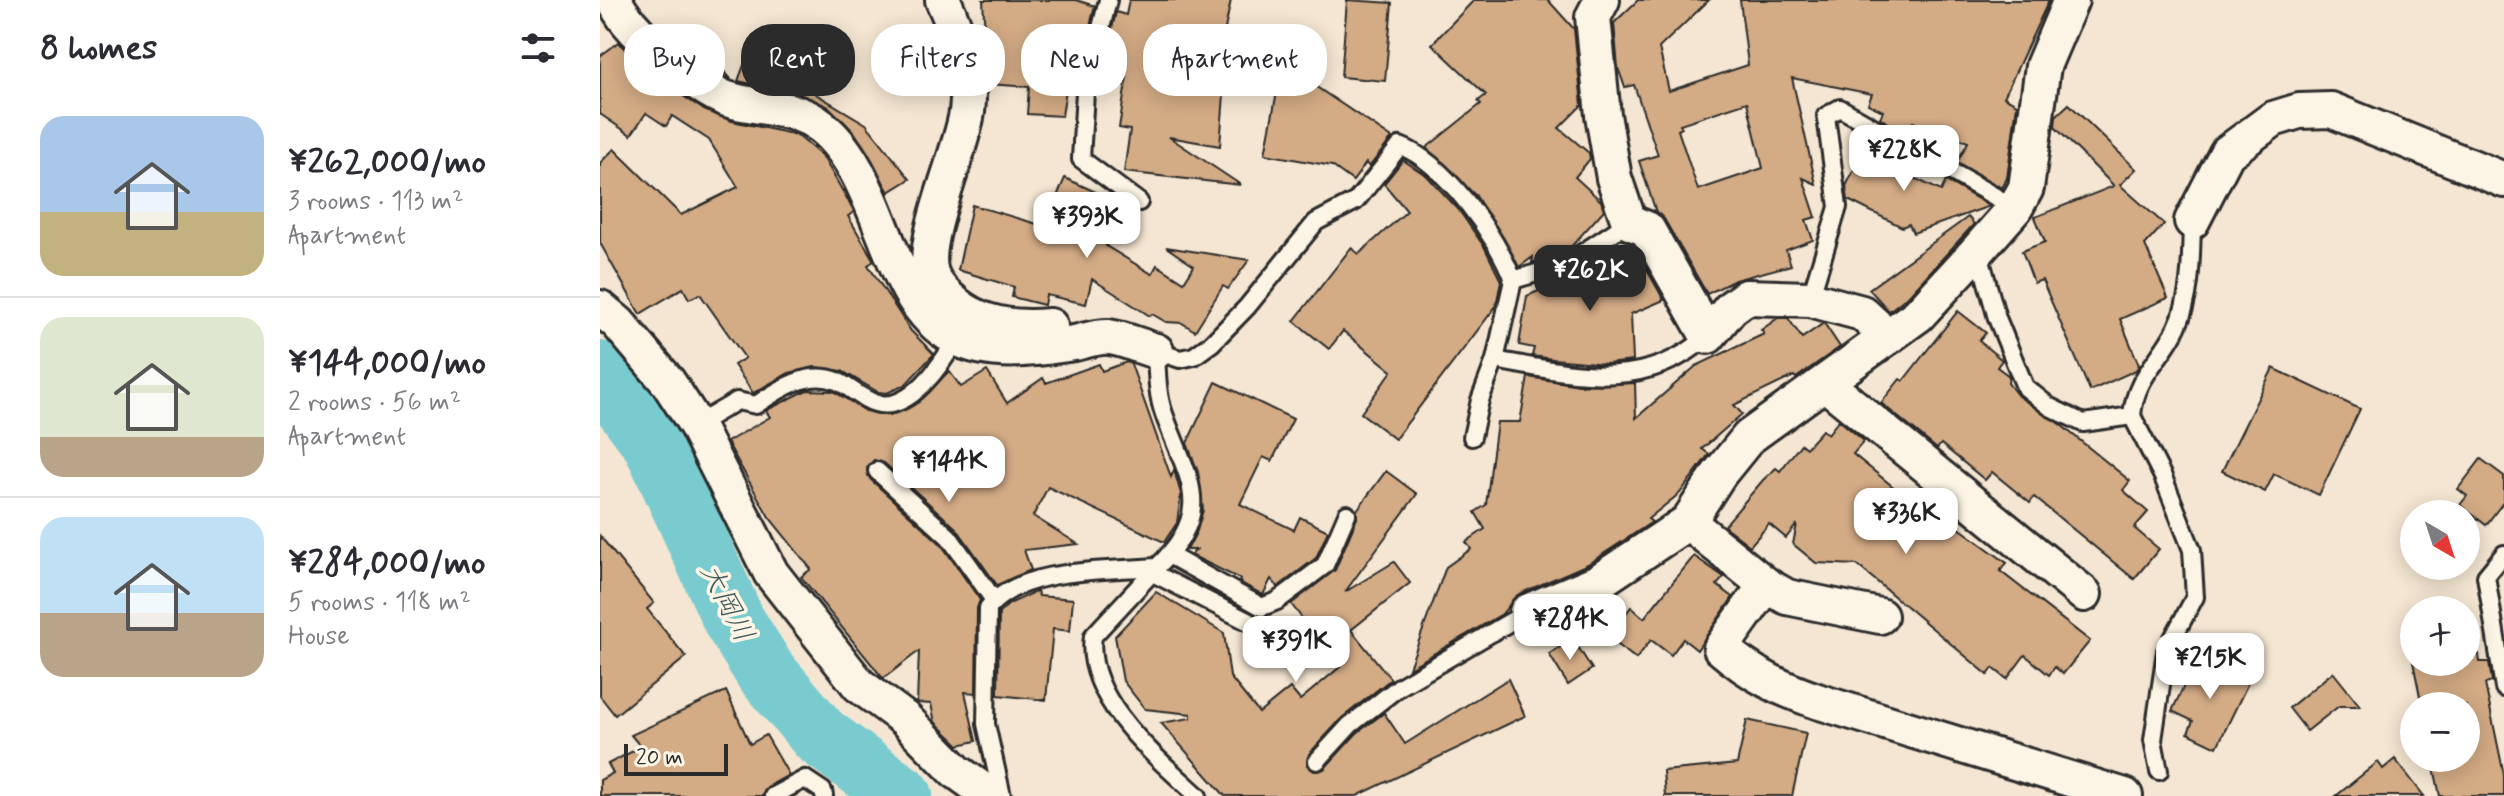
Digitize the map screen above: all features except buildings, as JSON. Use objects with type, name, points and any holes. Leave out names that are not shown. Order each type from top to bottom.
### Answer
[{"type":"street","points":[[615,0],[640,33],[705,88],[726,99],[814,122],[831,139],[868,193],[907,290],[923,311],[957,338],[985,348],[1034,349],[1108,337],[1156,351]]},
{"type":"street","points":[[943,0],[960,39],[969,81],[967,114],[929,260],[931,273],[941,290],[979,320],[1030,328],[1110,320],[1141,327],[1156,351]]},
{"type":"street","points":[[1602,0],[1593,17],[1603,115],[1614,178],[1629,222],[1647,229],[1708,336],[1731,308],[1746,297],[1810,299],[1862,313],[1888,337]]},
{"type":"street","points":[[1527,612],[1598,582],[1688,522],[1719,474],[1749,437],[1918,315],[1978,250],[2015,208],[2026,188],[2043,66],[2071,0]]},
{"type":"street","points":[[2192,221],[2227,153],[2273,119],[2299,111],[2331,110],[2504,180]]},
{"type":"street","points":[[600,308],[618,323],[668,382],[696,425],[771,573],[859,685],[905,719],[956,771],[991,796]]},
{"type":"street","points":[[1826,384],[2084,594]]},
{"type":"street","points":[[1688,522],[1766,585],[1787,597],[1880,616]]},
{"type":"street","points":[[1766,585],[1721,648],[1748,672],[1778,688],[1820,702],[2125,796]]},
{"type":"lane","points":[[1108,0],[1085,92],[1081,159],[1139,202]]},
{"type":"lane","points":[[1810,299],[1838,207],[1826,116],[1840,108],[2015,208]]},
{"type":"lane","points":[[1198,796],[1134,737],[1093,669],[1093,636],[1159,565],[1190,518],[1193,498],[1187,464],[1163,412],[1156,351],[1180,359],[1194,356],[1212,343],[1271,279],[1316,222],[1356,201],[1400,146],[1419,153],[1449,183],[1505,258],[1513,280],[1495,360],[1480,400],[1472,437]]},
{"type":"lane","points":[[2159,771],[2153,740],[2166,651],[2195,597],[2192,550],[2163,477],[2132,416],[2134,393],[2178,326],[2190,270],[2192,221]]},
{"type":"lane","points":[[1513,280],[1564,265],[1629,222]]},
{"type":"lane","points":[[1978,250],[2002,333],[2025,387],[2050,407],[2083,423],[2132,416]]},
{"type":"lane","points":[[1495,360],[1609,375],[1650,370],[1673,363],[1708,336]]},
{"type":"lane","points":[[696,425],[737,401],[756,405],[788,383],[810,380],[835,381],[865,399],[893,405],[935,375],[957,338]]},
{"type":"lane","points":[[877,471],[949,537],[994,600]]},
{"type":"lane","points":[[1002,796],[986,724],[988,608],[994,600],[1027,580],[1159,565],[1262,607],[1277,601],[1325,565],[1347,514]]},
{"type":"lane","points":[[2504,554],[2486,576],[2504,688]]},
{"type":"lane","points":[[1159,565],[1249,622]]},
{"type":"lane","points":[[1317,761],[1350,725],[1399,687],[1527,612]]},
{"type":"lane","points":[[773,796],[805,779],[823,791],[824,796]]},
{"type":"waterway","name":"大岡川","points":[[600,372],[654,444],[734,621],[765,671],[820,736],[902,796]]}]
